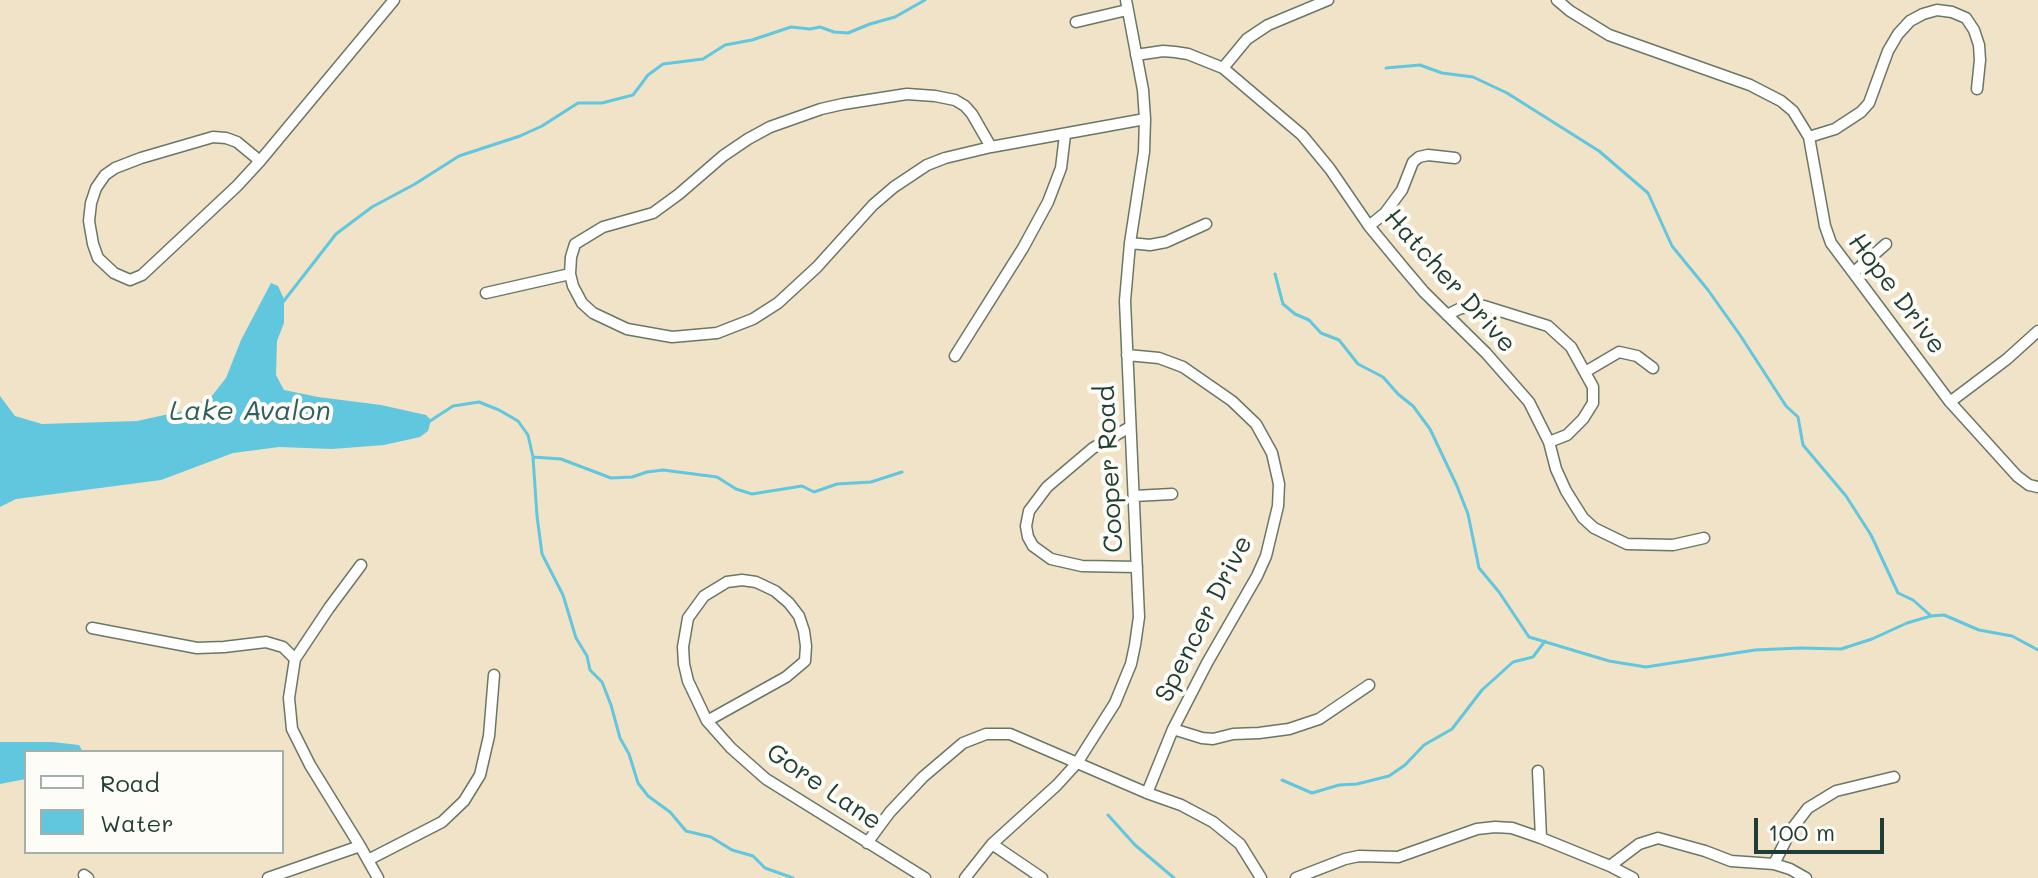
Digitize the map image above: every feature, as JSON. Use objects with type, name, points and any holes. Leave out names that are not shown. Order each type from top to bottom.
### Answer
[{"type":"street","points":[[260,161],[237,142],[213,137],[115,168],[105,175],[96,188],[91,203],[89,221],[98,258],[114,273],[130,280],[142,275],[260,161],[394,0]]},
{"type":"street","points":[[1223,68],[1247,39],[1268,25],[1328,0]]},
{"type":"street","name":"Hope Drive","points":[[1557,0],[1609,35],[1768,93],[1793,111],[1809,137],[1825,226],[1831,243],[1950,402],[2017,476],[2029,485],[2038,487]]},
{"type":"street","points":[[1076,22],[1126,5]]},
{"type":"street","name":"Cooper Road","points":[[965,878],[992,844],[1077,763],[1115,703],[1131,664],[1139,617],[1125,301],[1144,152],[1145,119],[1126,5]]},
{"type":"street","points":[[1809,137],[1835,129],[1861,112],[1869,103],[1888,51],[1898,34],[1910,21],[1923,14],[1937,10],[1966,18],[1979,45],[1977,89]]},
{"type":"street","name":"Hatcher Drive","points":[[1136,55],[1175,52],[1223,68],[1302,135],[1317,151],[1369,226],[1424,292],[1486,353],[1529,402],[1549,442],[1556,469],[1573,506],[1594,528],[1627,544],[1673,545],[1704,538]]},
{"type":"street","points":[[991,147],[965,106],[955,100],[907,94],[821,109],[770,127],[748,139],[653,213],[603,227],[575,244],[570,274],[573,286],[582,303],[593,313],[627,329],[672,337],[717,333],[753,319],[778,303],[894,187],[927,165],[991,147],[1145,119]]},
{"type":"street","points":[[955,356],[1048,202],[1061,168],[1065,135]]},
{"type":"street","points":[[1369,226],[1385,213],[1402,190],[1413,162],[1419,157],[1455,158]]},
{"type":"street","points":[[1130,243],[1150,245],[1166,242],[1206,224]]},
{"type":"street","points":[[1854,272],[1886,244]]},
{"type":"street","points":[[486,293],[570,274]]},
{"type":"street","points":[[1447,315],[1471,306],[1484,306],[1548,326],[1571,347],[1593,387],[1593,403],[1567,435],[1549,442]]},
{"type":"street","points":[[1950,402],[2038,331]]},
{"type":"street","points":[[1585,372],[1619,352],[1637,356],[1653,368]]},
{"type":"street","name":"Spencer Drive","points":[[1127,355],[1159,358],[1183,367],[1232,401],[1256,424],[1267,443],[1279,484],[1272,535],[1261,566],[1173,729],[1147,793]]},
{"type":"street","points":[[1130,427],[1093,448],[1047,487],[1029,511],[1026,526],[1033,546],[1051,559],[1082,566],[1137,567]]},
{"type":"street","points":[[1134,496],[1172,494]]},
{"type":"street","points":[[361,565],[295,659],[289,698],[292,729],[310,765],[378,878]]},
{"type":"street","name":"Gore Lane","points":[[707,721],[786,677],[805,661],[806,646],[799,616],[775,591],[756,582],[727,582],[704,596],[688,618],[683,647],[684,664],[688,681],[707,721],[731,748],[766,779],[925,878]]},
{"type":"street","points":[[92,628],[197,648],[266,642],[283,647],[295,659]]},
{"type":"street","points":[[368,860],[442,822],[464,801],[480,775],[489,736],[494,675]]},
{"type":"street","points":[[1173,729],[1213,739],[1289,729],[1319,719],[1369,685]]},
{"type":"street","points":[[867,843],[890,812],[923,777],[963,743],[986,734],[1010,734],[1181,805],[1213,822],[1240,844],[1261,878]]},
{"type":"street","points":[[1538,771],[1541,838]]},
{"type":"street","points":[[1774,864],[1791,830],[1808,808],[1836,791],[1894,777]]},
{"type":"street","points":[[1296,878],[1345,859],[1359,856],[1398,857],[1477,829],[1495,827],[1512,828],[1541,838],[1633,878]]},
{"type":"street","points":[[1610,866],[1639,844],[1658,838],[1731,861],[1774,864],[1806,878]]},
{"type":"street","points":[[992,844],[1042,878]]},
{"type":"street","points":[[268,878],[360,846]]},
{"type":"water","name":"Lake Avalon","points":[[271,283],[278,286],[284,299],[284,323],[277,341],[276,375],[284,390],[426,415],[431,420],[428,431],[420,437],[384,445],[332,449],[279,447],[233,453],[161,480],[16,499],[0,507],[0,396],[15,416],[42,424],[137,421],[187,410],[211,397],[226,378],[241,340]]},
{"type":"water","points":[[0,742],[52,742],[79,745],[82,750],[24,750],[24,779],[0,784]]},
{"type":"waterway","points":[[283,302],[336,234],[372,207],[459,156],[520,136],[578,103],[602,103],[633,95],[648,75],[663,64],[703,59],[725,45],[791,27],[820,27],[848,33],[895,17],[925,0]]},
{"type":"waterway","points":[[1386,68],[1420,65],[1442,73],[1473,77],[1507,93],[1599,151],[1648,193],[1672,246],[1708,290],[1786,406],[1798,417],[1803,445],[1846,496],[1871,535],[1898,593],[1913,600],[1930,615]]},
{"type":"waterway","points":[[1275,274],[1283,304],[1309,320],[1321,333],[1339,340],[1358,364],[1383,377],[1413,406],[1430,429],[1468,514],[1479,568],[1529,637],[1609,661],[1646,667],[1755,650],[1841,649],[1907,623],[1944,615],[1979,630],[2012,636],[2038,650]]},
{"type":"waterway","points":[[430,421],[453,406],[479,402],[518,421],[528,435],[533,457],[542,554],[563,595],[590,670],[602,682],[638,783],[686,831],[711,837],[732,850],[753,856],[765,868],[793,878]]},
{"type":"waterway","points":[[533,457],[561,459],[611,478],[663,470],[717,477],[736,489],[752,494],[802,486],[814,492],[837,484],[871,482],[902,472]]},
{"type":"waterway","points":[[1282,780],[1312,793],[1389,776],[1424,745],[1452,729],[1482,690],[1513,662],[1533,657],[1545,641]]},
{"type":"waterway","points":[[1108,815],[1135,845],[1174,878]]}]
